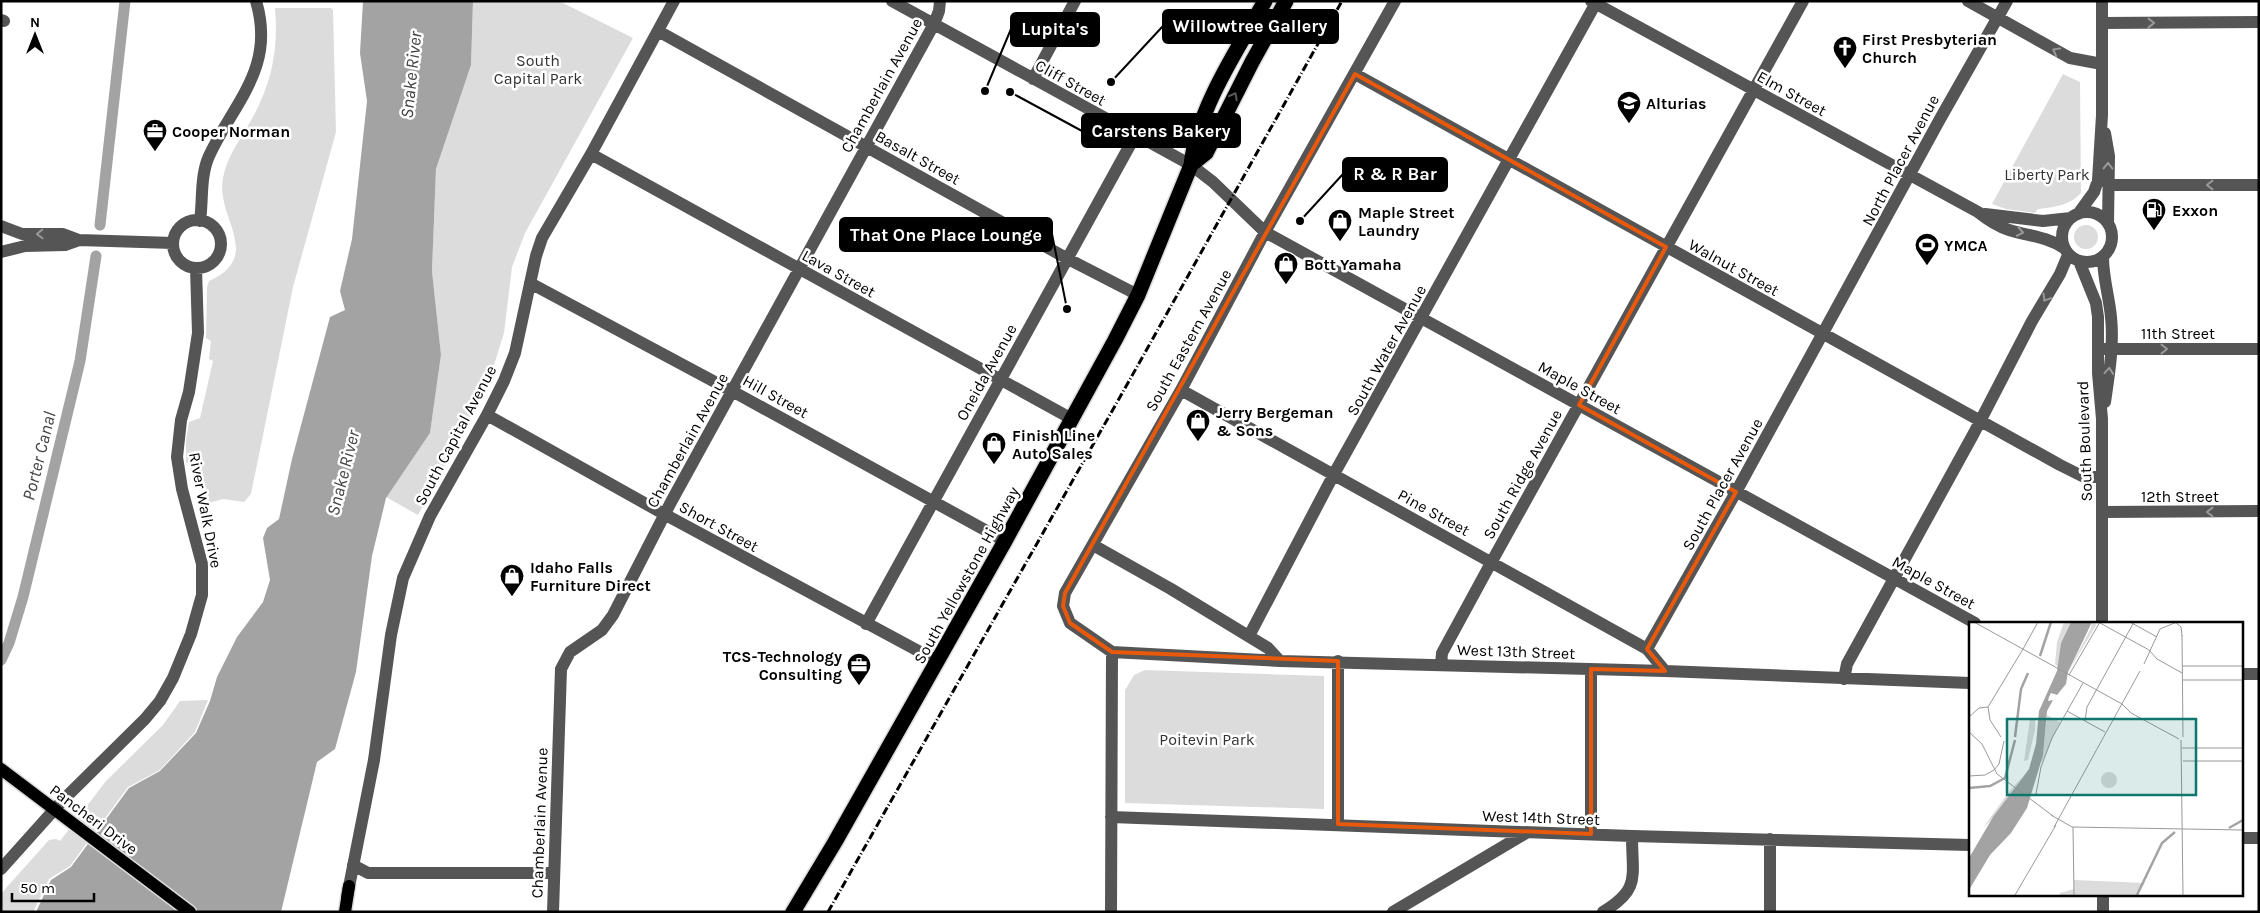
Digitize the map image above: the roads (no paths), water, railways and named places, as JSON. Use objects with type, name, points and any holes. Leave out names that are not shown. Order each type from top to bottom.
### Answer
[{"type":"highway","points":[[1186,163],[1216,90],[1265,1]]},
{"type":"highway","points":[[1186,163],[1206,153],[1252,62],[1286,1]]},
{"type":"highway","name":"South Yellowstone Highway","points":[[793,912],[835,842],[1005,541],[1138,294],[1186,163]]},
{"type":"main road","name":"Pancheri Drive","points":[[1,769],[59,805],[81,830],[190,912]]},
{"type":"main road","points":[[344,912],[349,886]]},
{"type":"street","points":[[200,221],[203,182],[208,157],[249,88],[256,68],[261,35],[256,1]]},
{"type":"street","name":"South Capital Avenue","points":[[349,886],[374,760],[392,635],[403,578],[430,516],[487,415],[515,353],[542,238],[591,154],[674,1]]},
{"type":"street","name":"Cliff Street","points":[[892,1],[1186,163]]},
{"type":"street","name":"Chamberlain Avenue","points":[[553,912],[561,669],[570,652],[602,630],[612,615],[664,514],[934,24],[939,11],[940,1]]},
{"type":"street","points":[[1033,79],[1075,1]]},
{"type":"street","name":"South Eastern Avenue","points":[[1112,652],[1070,622],[1062,599],[1181,390],[1265,232],[1395,1]]},
{"type":"street","name":"South Ridge Avenue","points":[[1441,665],[1442,653],[1491,562],[1803,1]]},
{"type":"street","points":[[1968,1],[2070,58],[2102,64]]},
{"type":"street","name":"North Placer Avenue","points":[[1823,335],[2007,1]]},
{"type":"street","points":[[2071,255],[2062,232],[2094,192],[2098,180],[2102,115],[2102,1]]},
{"type":"street","name":"Elm Street","points":[[1595,2],[1753,91],[1978,212],[1992,223],[2009,230],[2041,236],[2071,255]]},
{"type":"street","name":"South Water Avenue","points":[[1249,636],[1334,474],[1423,318],[1595,2]]},
{"type":"street","points":[[2102,23],[2259,22]]},
{"type":"street","name":"Basalt Street","points":[[658,31],[1068,259],[1138,294]]},
{"type":"street","name":"Walnut Street","points":[[1355,74],[1980,421],[2084,477],[2102,477]]},
{"type":"street","points":[[2071,255],[2092,262],[2103,257],[2110,247],[2112,239],[2108,223],[2108,156],[2102,115]]},
{"type":"street","name":"Oneida Avenue","points":[[866,624],[1135,136]]},
{"type":"street","name":"Lava Street","points":[[591,154],[1072,419]]},
{"type":"street","name":"Maple Street","points":[[1186,163],[1214,182],[1265,232],[1973,622]]},
{"type":"street","points":[[2108,185],[2259,185]]},
{"type":"street","name":"Elm Street","points":[[1978,212],[2043,221],[2074,216]]},
{"type":"street","points":[[2074,216],[2095,213],[2108,223]]},
{"type":"street","points":[[200,221],[208,223],[219,234],[220,249],[212,262],[196,268],[183,264],[177,258],[173,243],[179,229],[185,224],[200,221]]},
{"type":"street","points":[[1,226],[22,234],[63,234],[84,240],[173,243]]},
{"type":"street","points":[[1,252],[30,245],[65,245],[84,240]]},
{"type":"street","points":[[1844,679],[1847,664],[1893,578],[1980,421],[2032,321],[2071,255]]},
{"type":"street","name":"South Boulevard","points":[[2071,255],[2096,303],[2104,349],[2102,622]]},
{"type":"street","points":[[2103,257],[2103,279],[2112,320],[2104,349]]},
{"type":"street","name":"River Walk Drive","points":[[1,869],[59,805],[145,719],[160,701],[173,678],[191,634],[202,594],[202,564],[182,489],[177,457],[181,420],[189,392],[198,333],[196,268]]},
{"type":"street","name":"Hill Street","points":[[530,283],[732,390],[1005,541]]},
{"type":"street","name":"South Placer Avenue","points":[[1647,649],[1823,335]]},
{"type":"street","name":"11th Street","points":[[2104,349],[2259,349]]},
{"type":"street","name":"Pine Street","points":[[1181,390],[1647,649],[1665,671]]},
{"type":"street","name":"Short Street","points":[[487,415],[664,514],[937,661]]},
{"type":"street","name":"12th Street","points":[[2102,512],[2259,512]]},
{"type":"street","points":[[1093,545],[1249,636],[1268,648],[1280,662]]},
{"type":"street","points":[[1111,912],[1112,652]]},
{"type":"street","name":"West 13th Street","points":[[1112,652],[1280,662],[1338,661],[1969,683]]},
{"type":"street","points":[[1338,661],[1338,824]]},
{"type":"street","points":[[1591,669],[1591,834]]},
{"type":"street","points":[[2242,674],[2259,674]]},
{"type":"street","name":"West 14th Street","points":[[1111,817],[1338,824],[1527,833],[1969,845]]},
{"type":"street","points":[[1393,912],[1527,833]]},
{"type":"street","points":[[1603,912],[1621,900],[1632,883],[1632,836]]},
{"type":"street","points":[[2242,838],[2259,838]]},
{"type":"street","points":[[1770,839],[1770,912]]},
{"type":"street","points":[[353,865],[368,873],[553,873]]},
{"type":"street","points":[[2103,896],[2103,912]]},
{"type":"water","name":"Snake River","points":[[363,1],[473,1],[471,65],[436,169],[432,271],[441,355],[430,433],[386,498],[372,556],[356,672],[335,749],[317,762],[281,912],[36,912],[51,880],[71,867],[129,788],[160,771],[196,733],[210,701],[217,677],[237,637],[263,602],[270,580],[263,538],[267,528],[279,519],[292,459],[330,317],[345,310],[340,291],[352,239],[367,101],[360,53]]},
{"type":"waterway","name":"Porter Canal","points":[[100,225],[125,1]]},
{"type":"waterway","name":"Porter Canal","points":[[1,660],[9,643],[23,597],[80,361],[96,256]]},
{"type":"railway","points":[[828,912],[1342,1]]},
{"type":"place","name":"First Presbyterian Church","points":[[1845,69]]},
{"type":"place","name":"Willowtree Gallery","points":[[1111,82]]},
{"type":"place","name":"Lupita's","points":[[985,91]]},
{"type":"place","name":"Carstens Bakery","points":[[1010,92]]},
{"type":"place","name":"Alturias","points":[[1629,124]]},
{"type":"place","name":"Cooper Norman","points":[[155,152]]},
{"type":"place","name":"R & R Bar","points":[[1300,221]]},
{"type":"place","name":"Exxon","points":[[2154,231]]},
{"type":"place","name":"Maple Street Laundry","points":[[1340,242]]},
{"type":"place","name":"YMCA","points":[[1927,266]]},
{"type":"place","name":"Bott Yamaha","points":[[1286,285]]},
{"type":"place","name":"That One Place Lounge","points":[[1067,309]]},
{"type":"place","name":"Jerry Bergeman & Sons","points":[[1198,442]]},
{"type":"place","name":"Finish Line Auto Sales","points":[[994,465]]},
{"type":"place","name":"Idaho Falls Furniture Direct","points":[[512,597]]},
{"type":"place","name":"TCS-Technology Consulting","points":[[859,686]]},
{"type":"park label","name":"South Capital Park","points":[[538,69]]},
{"type":"park label","name":"Liberty Park","points":[[2047,174]]},
{"type":"park label","name":"Poitevin Park","points":[[1207,739]]}]
